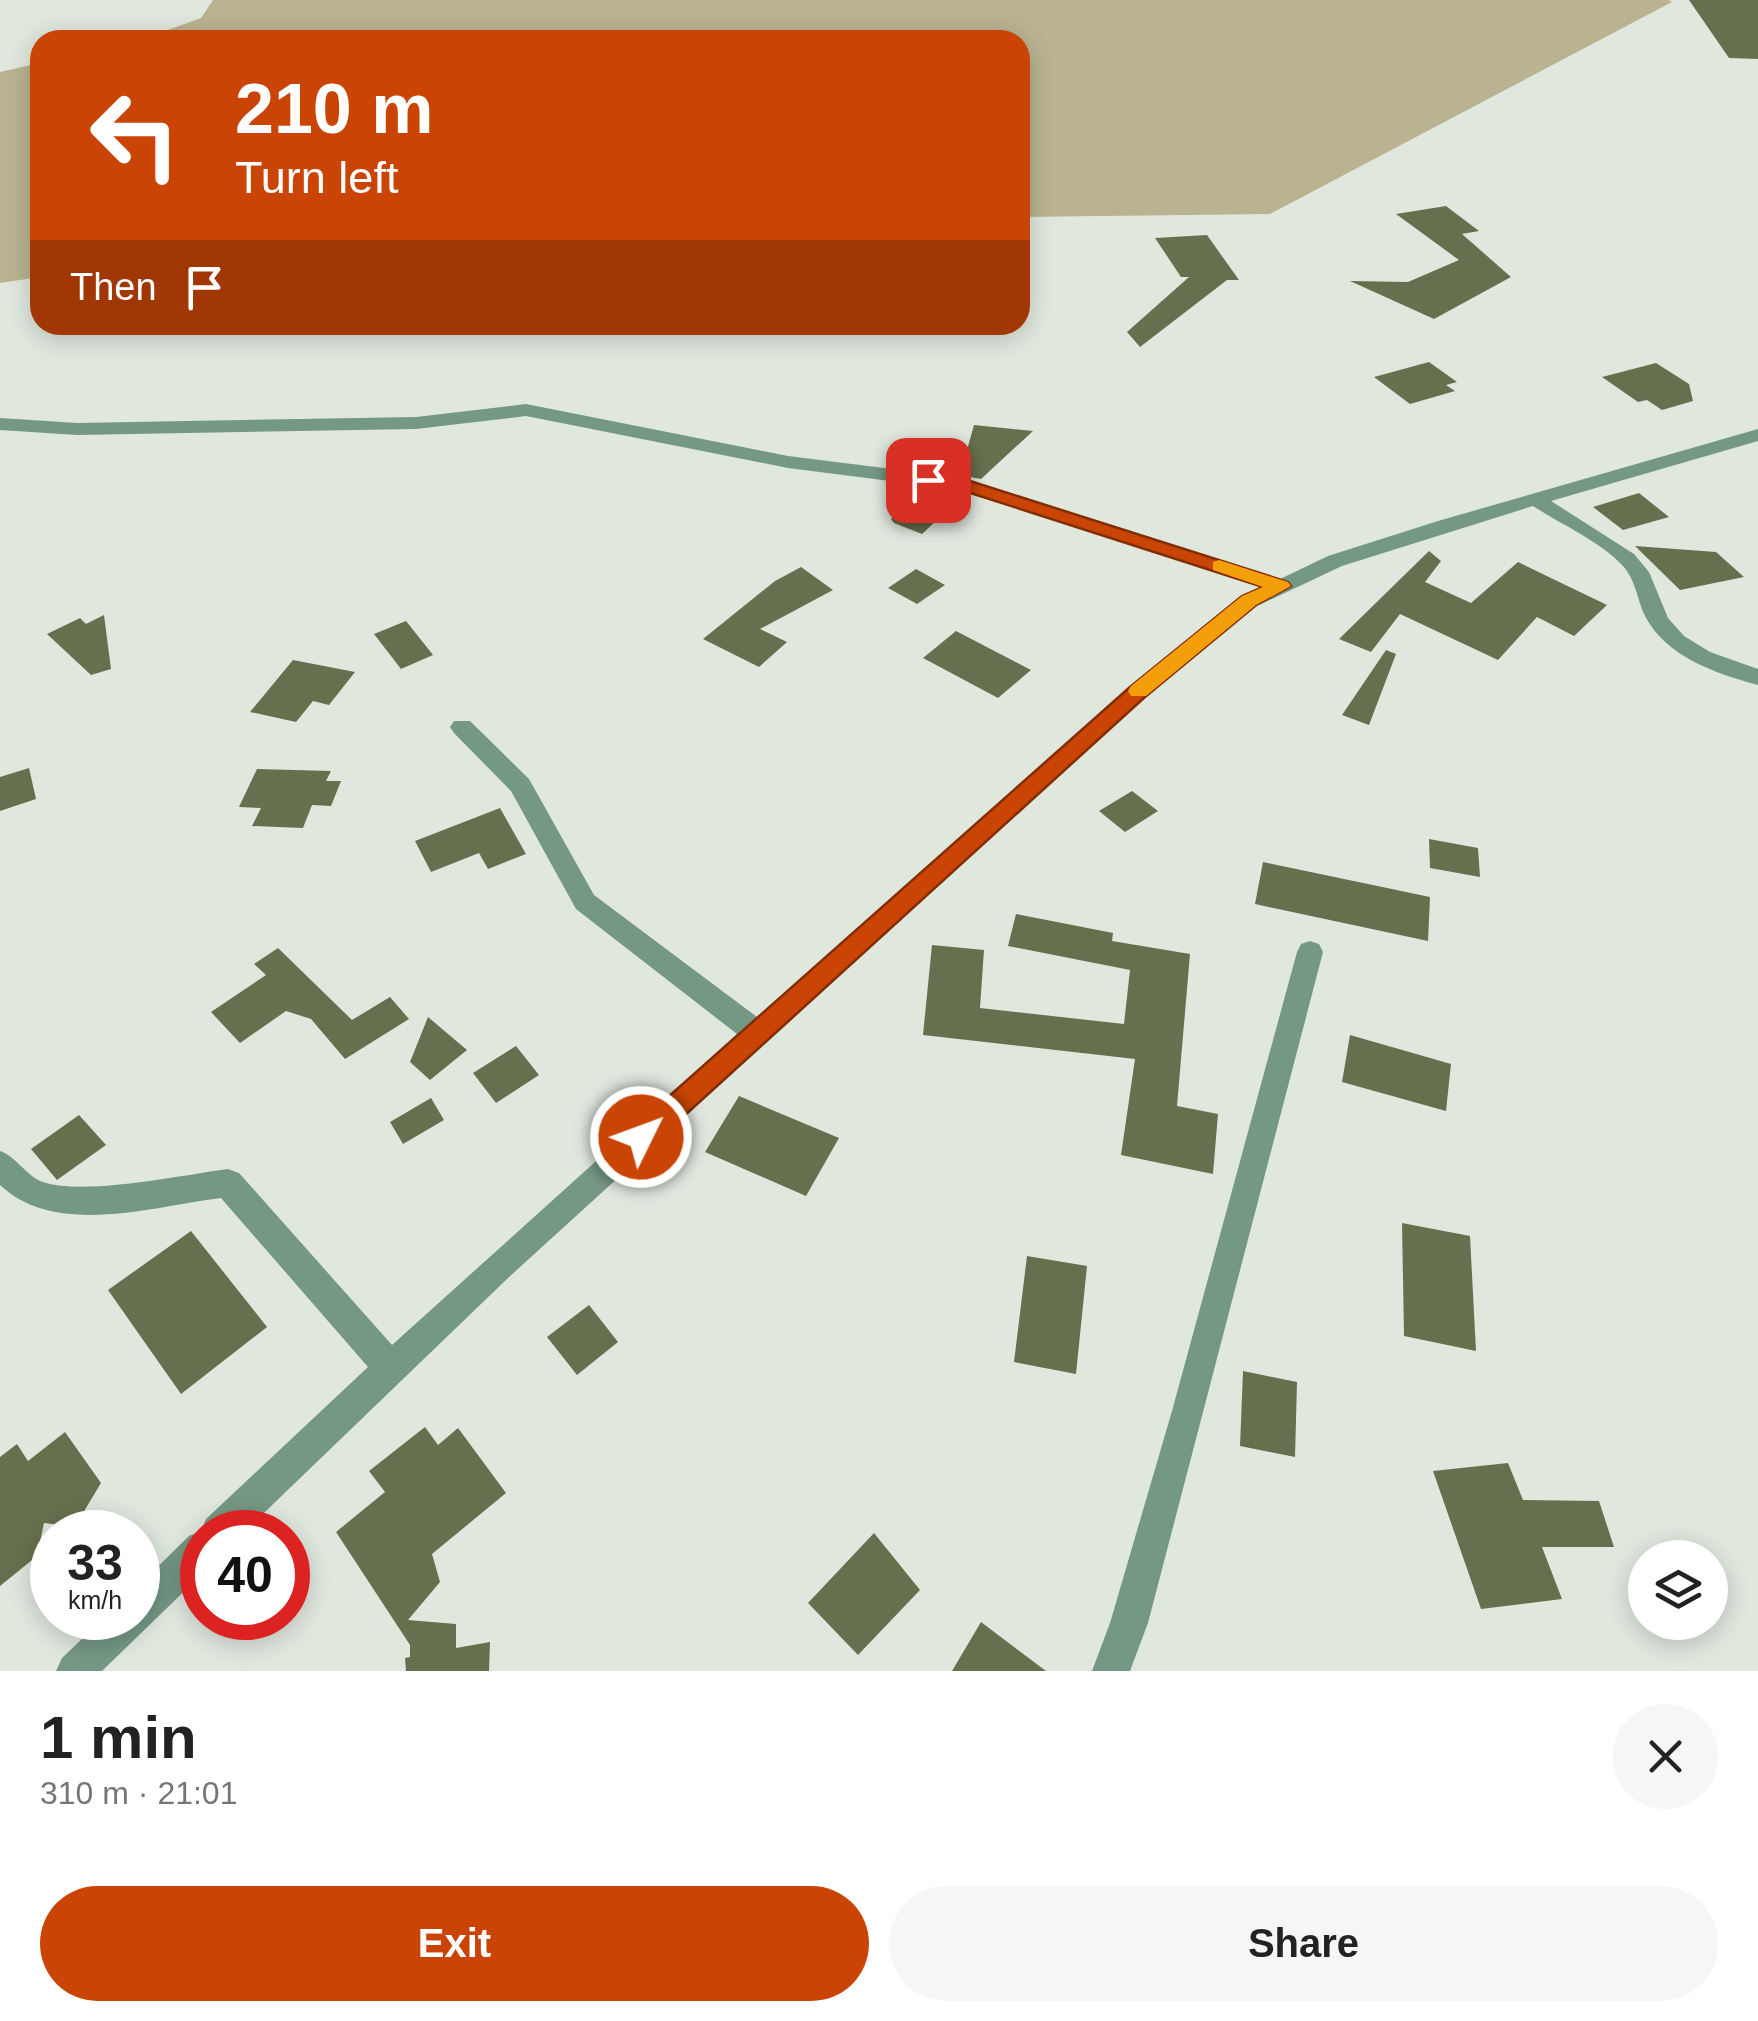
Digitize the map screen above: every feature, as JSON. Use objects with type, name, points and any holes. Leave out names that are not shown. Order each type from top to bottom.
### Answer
[{"type":"street","points":[[0,424],[77,429],[416,423],[526,410],[788,462],[964,484],[1281,586]]},
{"type":"street","points":[[242,1510],[497,1267],[1138,692],[1249,601],[1335,561],[1758,435]]},
{"type":"street","points":[[1534,499],[1628,559],[1643,579],[1659,622],[1679,643],[1718,664],[1758,677]]},
{"type":"street","points":[[462,726],[520,785],[585,902],[757,1034]]},
{"type":"street","points":[[1111,1671],[1129,1623],[1179,1446],[1310,952]]},
{"type":"street","points":[[0,1164],[12,1178],[38,1195],[72,1198],[228,1183],[391,1368]]},
{"type":"street","points":[[160,1590],[180,1570]]},
{"type":"street","points":[[74,1671],[107,1640]]},
{"type":"shaded area","points":[[213,0],[1672,2],[1270,214],[1030,217],[1030,30],[168,30],[201,18]]},
{"type":"shaded area","points":[[30,65],[30,278],[0,283],[0,72]]},
{"type":"building","points":[[1689,0],[1758,0],[1758,59],[1729,58]]},
{"type":"building","points":[[1446,206],[1479,231],[1462,234],[1511,277],[1434,319],[1350,281],[1408,282],[1459,260],[1396,214]]},
{"type":"building","points":[[1207,235],[1239,280],[1227,280],[1140,347],[1127,332],[1189,277],[1181,277],[1155,238]]},
{"type":"building","points":[[1429,362],[1457,382],[1446,385],[1455,391],[1410,404],[1374,377]]},
{"type":"building","points":[[1656,363],[1689,384],[1693,401],[1662,410],[1647,400],[1638,402],[1602,377]]},
{"type":"building","points":[[974,425],[1033,431],[981,479],[943,472],[967,450]]},
{"type":"building","points":[[924,489],[964,495],[922,534],[894,523],[891,519]]},
{"type":"building","points":[[1639,493],[1669,517],[1623,530],[1593,507]]},
{"type":"building","points":[[1635,546],[1716,552],[1744,577],[1680,590]]},
{"type":"building","points":[[1429,551],[1441,561],[1425,582],[1471,603],[1518,562],[1607,605],[1574,636],[1537,617],[1498,660],[1400,614],[1371,652],[1339,639]]},
{"type":"building","points":[[801,567],[833,590],[760,629],[787,642],[759,667],[703,639],[775,581]]},
{"type":"building","points":[[916,569],[945,585],[917,604],[888,588]]},
{"type":"building","points":[[104,615],[111,669],[91,675],[47,634],[80,618],[86,624]]},
{"type":"building","points":[[406,621],[433,655],[401,669],[374,634]]},
{"type":"building","points":[[956,631],[1031,670],[998,698],[923,658]]},
{"type":"building","points":[[1386,650],[1396,654],[1369,725],[1342,715]]},
{"type":"building","points":[[293,660],[355,672],[329,705],[313,701],[296,722],[250,712]]},
{"type":"building","points":[[29,768],[36,799],[0,811],[0,777]]},
{"type":"building","points":[[257,769],[331,771],[326,781],[341,781],[331,806],[312,805],[303,828],[252,826],[261,808],[239,807]]},
{"type":"building","points":[[1132,791],[1158,811],[1125,832],[1099,811]]},
{"type":"building","points":[[500,808],[526,854],[488,869],[479,853],[431,872],[415,841]]},
{"type":"building","points":[[1429,839],[1478,848],[1480,877],[1430,868]]},
{"type":"building","points":[[1263,862],[1430,897],[1428,941],[1255,904]]},
{"type":"building","points":[[1016,914],[1113,933],[1112,941],[1190,954],[1177,1106],[1218,1114],[1213,1174],[1121,1155],[1135,1059],[923,1035],[932,945],[984,950],[980,1008],[1124,1024],[1130,970],[1008,946]]},
{"type":"building","points":[[278,948],[352,1020],[390,997],[409,1019],[345,1059],[311,1019],[286,1011],[240,1043],[211,1012],[266,975],[254,964]]},
{"type":"building","points":[[428,1017],[467,1050],[430,1080],[410,1062]]},
{"type":"building","points":[[1350,1035],[1451,1064],[1446,1111],[1342,1082]]},
{"type":"building","points":[[516,1046],[539,1075],[496,1103],[473,1073]]},
{"type":"building","points":[[739,1096],[839,1138],[806,1196],[705,1152]]},
{"type":"building","points":[[431,1098],[444,1120],[403,1144],[390,1122]]},
{"type":"building","points":[[79,1115],[106,1145],[57,1180],[31,1149]]},
{"type":"building","points":[[1402,1223],[1470,1236],[1476,1351],[1404,1336]]},
{"type":"building","points":[[191,1231],[267,1327],[181,1394],[108,1290]]},
{"type":"building","points":[[1027,1256],[1087,1266],[1076,1374],[1014,1362]]},
{"type":"building","points":[[589,1305],[618,1342],[577,1375],[547,1337]]},
{"type":"building","points":[[1243,1371],[1297,1382],[1295,1457],[1240,1446]]},
{"type":"building","points":[[425,1427],[438,1445],[458,1428],[506,1493],[432,1554],[440,1582],[408,1620],[456,1624],[456,1648],[490,1642],[489,1671],[406,1671],[410,1645],[336,1532],[385,1492],[369,1471]]},
{"type":"building","points":[[65,1432],[101,1483],[85,1510],[30,1510],[30,1562],[0,1586],[0,1457],[17,1444],[28,1461]]},
{"type":"building","points":[[1508,1463],[1523,1500],[1599,1501],[1614,1547],[1542,1547],[1562,1599],[1481,1609],[1433,1471]]},
{"type":"building","points":[[874,1533],[920,1590],[858,1655],[808,1603]]},
{"type":"building","points":[[981,1622],[1046,1671],[952,1671]]},
{"type":"slow traffic","points":[[1138,691],[1249,601],[1281,586],[1219,566]]},
{"type":"route","points":[[641,1137],[1138,692],[1249,601],[1281,586],[964,484],[928,480]]}]
